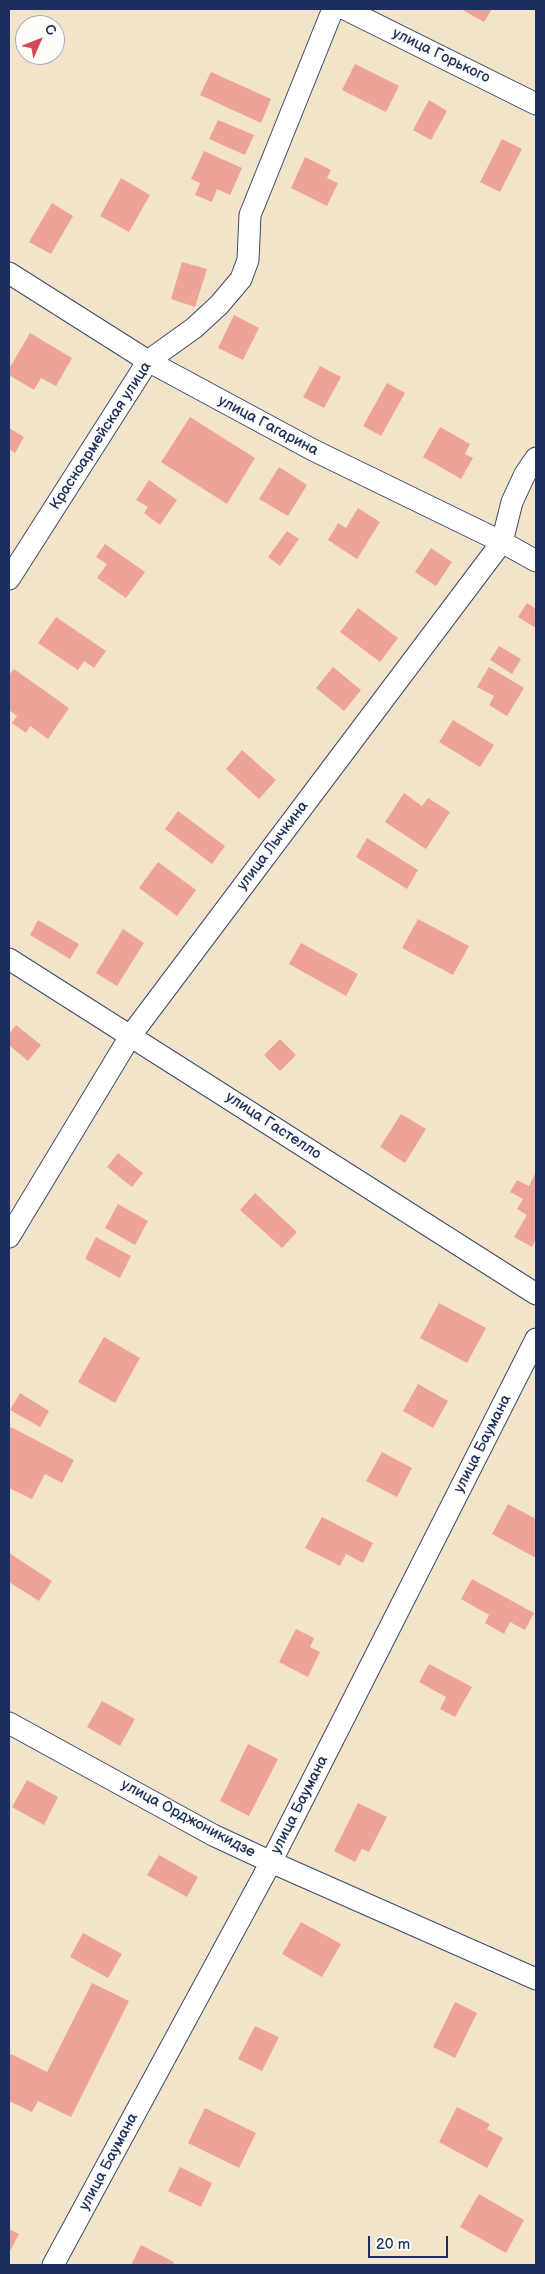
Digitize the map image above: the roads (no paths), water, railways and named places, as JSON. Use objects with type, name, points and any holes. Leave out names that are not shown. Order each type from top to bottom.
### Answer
[{"type":"street","name":"Красноармейская улица","points":[[9,579],[148,361],[194,328],[241,279],[248,260],[250,215],[333,9]]},
{"type":"street","name":"улица Горького","points":[[345,9],[536,104]]},
{"type":"street","name":"улица Гагарина","points":[[9,273],[148,361],[313,450],[502,542],[536,561]]},
{"type":"street","name":"улица Лычкина","points":[[9,1236],[131,1035],[502,542],[512,502],[524,474],[536,458]]},
{"type":"street","name":"улица Гастелло","points":[[9,959],[536,1294]]},
{"type":"street","name":"улица Баумана","points":[[53,2265],[271,1862],[536,1339]]},
{"type":"street","name":"улица Орджоникидзе","points":[[9,1723],[214,1835],[536,1979]]}]
